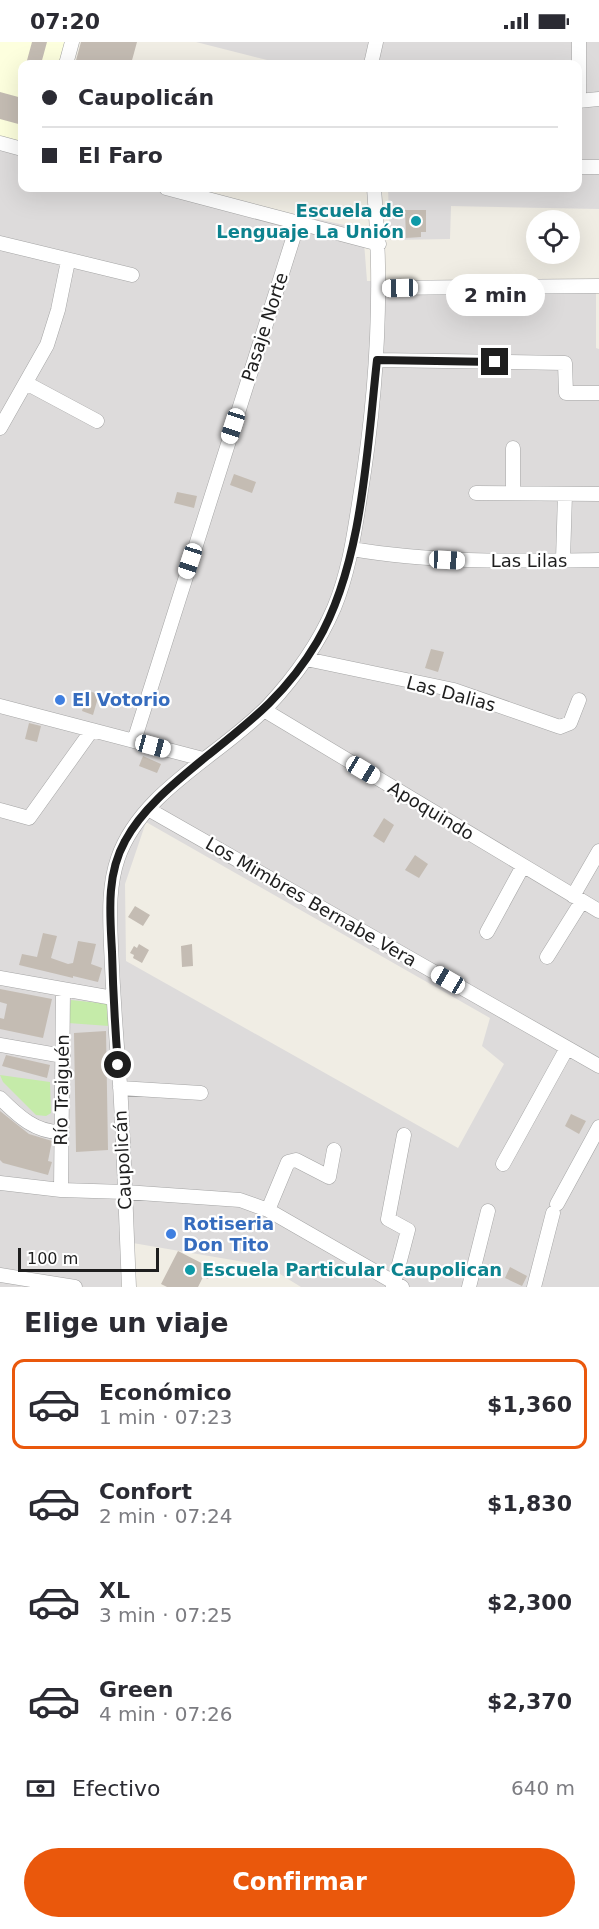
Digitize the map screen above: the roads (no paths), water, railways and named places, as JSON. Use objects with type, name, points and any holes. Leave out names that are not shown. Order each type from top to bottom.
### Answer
[{"type":"street","points":[[67,60],[72,42]]},
{"type":"street","points":[[372,60],[376,42]]},
{"type":"street","points":[[579,42],[579,60]]},
{"type":"street","points":[[582,101],[598,99],[599,114]]},
{"type":"street","points":[[0,143],[18,148]]},
{"type":"street","points":[[582,167],[599,167]]},
{"type":"street","points":[[190,192],[379,244]]},
{"type":"street","name":"Caupolicán","points":[[129,1287],[120,1088],[113,998],[110,903],[112,880],[124,843],[148,809],[203,759],[264,710],[306,659],[334,607],[351,549],[365,467],[377,360],[379,244],[374,192]]},
{"type":"street","name":"Pasaje Norte","points":[[134,741],[298,223]]},
{"type":"street","points":[[0,243],[132,275]]},
{"type":"street","points":[[1,426],[47,345],[58,310],[68,261]]},
{"type":"street","points":[[378,288],[599,286]]},
{"type":"street","points":[[377,360],[565,363],[566,393],[599,393]]},
{"type":"street","points":[[26,383],[97,422]]},
{"type":"street","points":[[513,448],[513,494]]},
{"type":"street","points":[[476,494],[599,494]]},
{"type":"street","points":[[563,560],[565,494]]},
{"type":"street","name":"Las Lilas","points":[[351,549],[434,560],[599,560]]},
{"type":"street","name":"Las Dalias","points":[[306,659],[454,690],[560,727],[570,723],[579,700]]},
{"type":"street","points":[[0,706],[203,759]]},
{"type":"street","name":"Apoquindo","points":[[264,710],[599,911]]},
{"type":"street","points":[[0,810],[29,818],[92,730]]},
{"type":"street","name":"Los Mimbres Bernabe Vera","points":[[148,809],[599,1066]]},
{"type":"street","points":[[547,957],[578,899],[599,851]]},
{"type":"street","points":[[487,932],[523,866]]},
{"type":"street","points":[[0,978],[63,991],[113,998]]},
{"type":"street","name":"Río Traiguén","points":[[61,1190],[63,991]]},
{"type":"street","points":[[0,1046],[63,1056]]},
{"type":"street","points":[[503,1164],[567,1048]]},
{"type":"street","points":[[120,1088],[201,1093]]},
{"type":"street","points":[[0,1098],[32,1125],[47,1131],[62,1132]]},
{"type":"street","points":[[534,1287],[555,1209],[599,1127]]},
{"type":"street","points":[[1,1182],[61,1190],[240,1200],[268,1210],[396,1285],[408,1230],[388,1220],[405,1135]]},
{"type":"street","points":[[268,1210],[288,1162],[296,1160],[329,1177],[334,1150]]},
{"type":"street","points":[[469,1287],[488,1211]]},
{"type":"street","points":[[0,1275],[75,1287]]},
{"type":"place","name":"Escuela de Lenguaje La Unión","points":[[416,221]]},
{"type":"place","name":"El Votorio","points":[[60,700]]},
{"type":"place","name":"Rotiseria Don Tito","points":[[171,1234]]},
{"type":"place","name":"Escuela Particular Caupolican","points":[[190,1270]]}]
